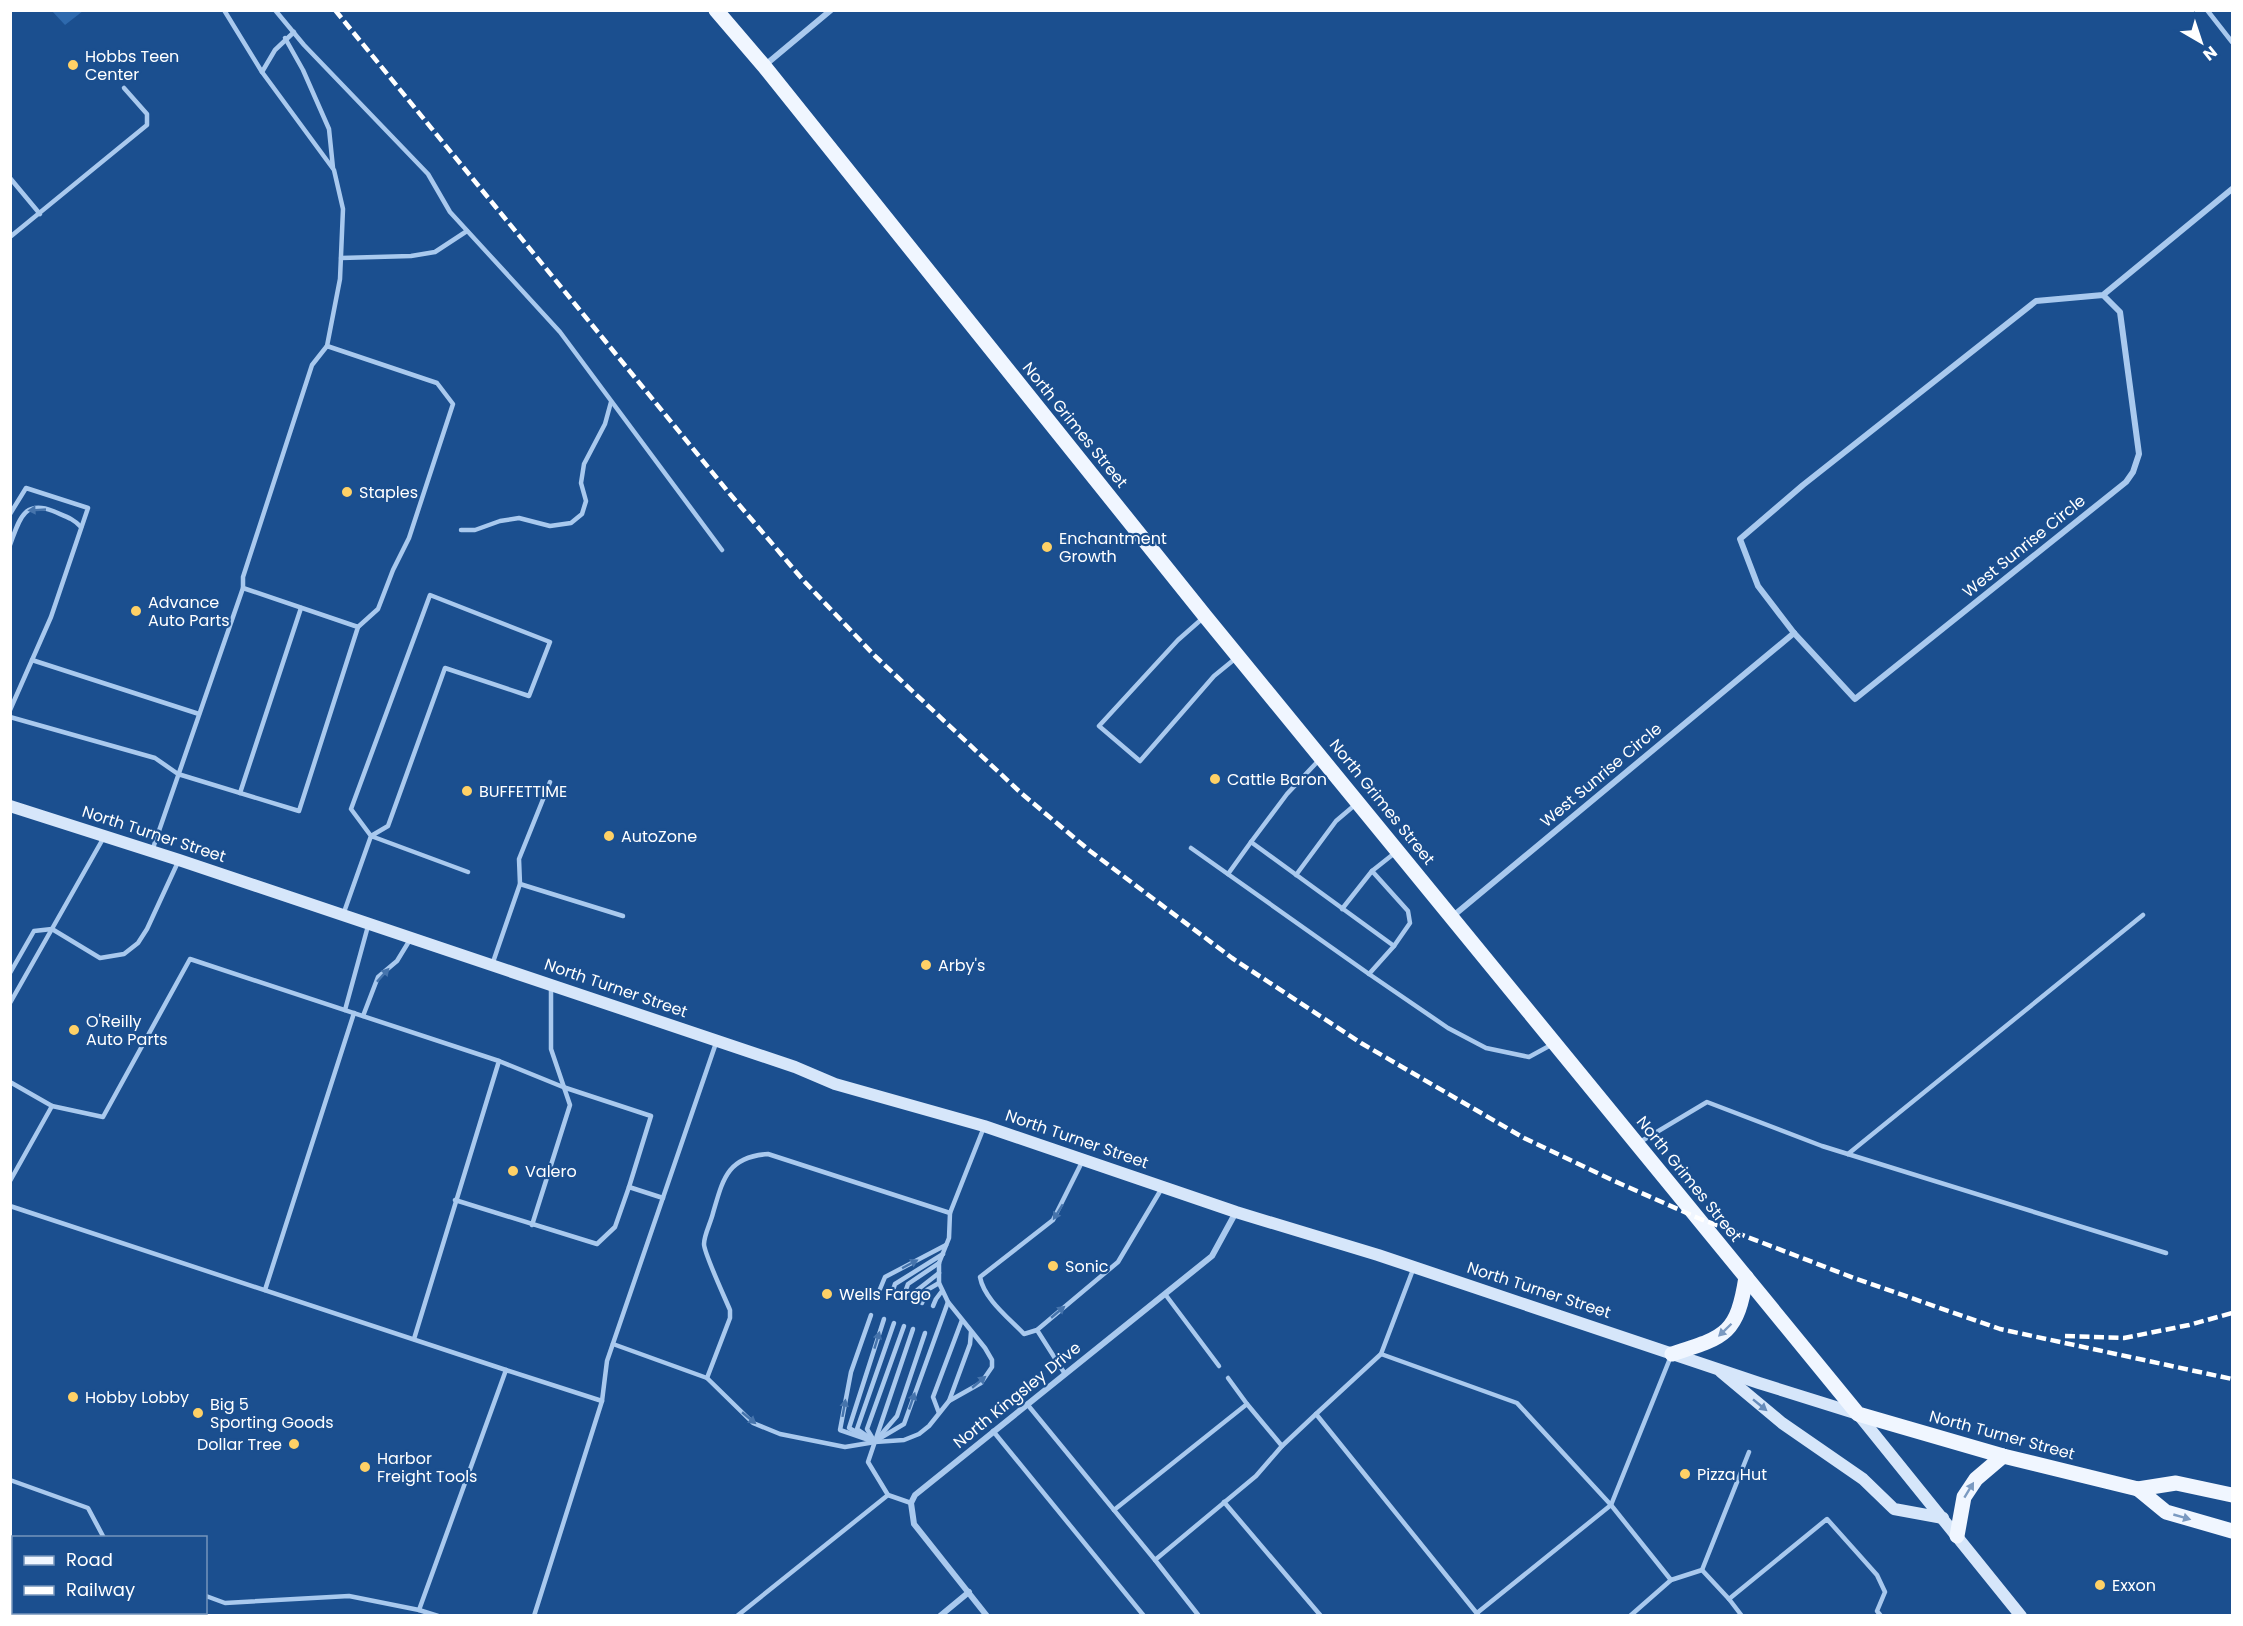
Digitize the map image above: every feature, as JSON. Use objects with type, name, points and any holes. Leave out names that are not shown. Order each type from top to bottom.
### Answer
[{"type":"main road","name":"North Grimes Street","points":[[716,10],[764,66],[1238,656],[1453,916],[2021,1616]]},
{"type":"main road","name":"North Turner Street","points":[[10,806],[152,850],[716,1040],[795,1067],[835,1084],[984,1126],[1236,1212],[1414,1267],[1858,1414],[2003,1456],[2138,1489],[2176,1483],[2232,1495]]},
{"type":"main road","points":[[1672,1354],[1713,1341],[1730,1327],[1741,1308],[1746,1277]]},
{"type":"main road","points":[[1715,1368],[1782,1423],[1863,1479],[1894,1509],[1943,1518]]},
{"type":"main road","points":[[1957,1536],[1964,1497],[1976,1479],[2003,1456]]},
{"type":"main road","name":"North Turner Street","points":[[2138,1489],[2166,1512],[2232,1531]]},
{"type":"street","points":[[764,66],[831,10]]},
{"type":"street","points":[[2103,295],[2232,189]]},
{"type":"street","name":"West Sunrise Circle","points":[[2103,295],[2120,312],[2122,341],[2137,432],[2139,454],[2133,472],[2126,482],[1855,699],[1794,633],[1758,586],[1740,539],[1803,485],[2036,301],[2103,295]]},
{"type":"street","name":"West Sunrise Circle","points":[[1453,916],[1794,633]]},
{"type":"street","name":"North Kingsley Drive","points":[[911,1503],[915,1495],[1212,1256],[1236,1212]]},
{"type":"street","points":[[911,1503],[914,1524],[987,1616]]},
{"type":"street","points":[[940,1616],[969,1592]]},
{"type":"lane","points":[[224,10],[262,72],[334,170]]},
{"type":"lane","points":[[275,10],[428,174],[450,212],[560,332],[722,550]]},
{"type":"lane","points":[[2207,10],[2232,42]]},
{"type":"lane","points":[[262,72],[285,38],[294,32]]},
{"type":"lane","points":[[152,850],[243,588],[243,577],[312,365],[327,346],[340,279],[343,209],[334,170],[329,129],[303,70],[285,38]]},
{"type":"lane","points":[[10,237],[147,125],[147,114],[124,88]]},
{"type":"lane","points":[[10,178],[40,214]]},
{"type":"lane","points":[[341,258],[411,256],[435,252],[467,231]]},
{"type":"lane","points":[[10,717],[155,758],[178,774],[299,811],[358,627],[378,609],[393,570],[409,538],[453,404],[437,383],[327,346]]},
{"type":"lane","points":[[461,530],[475,530],[500,521],[519,518],[550,526],[571,524],[582,514],[586,501],[581,483],[584,464],[605,424],[611,402]]},
{"type":"lane","points":[[10,514],[26,488],[88,508],[51,617],[10,710]]},
{"type":"lane","points":[[10,545],[18,523],[27,510],[33,508],[45,508],[74,519],[81,527]]},
{"type":"lane","points":[[243,588],[358,627]]},
{"type":"lane","points":[[343,915],[371,836],[388,826],[445,668],[529,696],[550,642],[430,594],[351,808],[371,836],[468,872]]},
{"type":"lane","points":[[240,793],[302,608]]},
{"type":"lane","points":[[1206,616],[1178,640],[1099,726],[1140,761],[1214,676],[1238,656]]},
{"type":"lane","points":[[33,660],[199,714]]},
{"type":"lane","points":[[1228,874],[1287,794],[1322,757]]},
{"type":"lane","points":[[492,965],[520,884],[519,859],[550,782]]},
{"type":"lane","points":[[1296,875],[1336,821],[1359,802]]},
{"type":"lane","points":[[10,1003],[104,837]]},
{"type":"lane","points":[[1251,842],[1394,946]]},
{"type":"lane","points":[[1191,848],[1448,1028],[1486,1048],[1529,1057],[1555,1042]]},
{"type":"lane","points":[[1342,909],[1372,871],[1399,850]]},
{"type":"lane","points":[[10,973],[34,932],[52,929],[100,958],[124,954],[138,943],[147,929],[179,860]]},
{"type":"lane","points":[[1369,974],[1394,946],[1410,923],[1408,911],[1372,871]]},
{"type":"lane","points":[[520,884],[623,916]]},
{"type":"lane","points":[[1848,1154],[2143,915]]},
{"type":"lane","points":[[345,1010],[369,924]]},
{"type":"lane","points":[[363,1016],[378,977],[396,961],[411,938]]},
{"type":"lane","points":[[10,1082],[52,1106],[103,1116],[190,959],[499,1061],[563,1087],[651,1116],[615,1227],[597,1244],[455,1200]]},
{"type":"lane","points":[[532,1225],[570,1105],[551,1049],[551,985]]},
{"type":"lane","points":[[265,1290],[354,1013]]},
{"type":"lane","points":[[534,1616],[602,1401],[607,1361],[716,1040]]},
{"type":"lane","points":[[414,1339],[499,1061]]},
{"type":"lane","points":[[1637,1144],[1707,1102],[1848,1154],[2166,1253]]},
{"type":"lane","points":[[10,1181],[52,1106]]},
{"type":"lane","points":[[949,1401],[981,1383],[992,1367],[992,1360],[948,1302],[939,1283],[939,1263],[949,1238],[950,1213],[984,1126]]},
{"type":"lane","points":[[707,1377],[730,1318],[730,1310],[704,1245],[724,1177],[731,1167],[743,1159],[768,1154],[950,1213]]},
{"type":"lane","points":[[1084,1160],[1053,1220],[980,1277],[987,1293],[1024,1334],[1037,1330],[1118,1262],[1162,1187]]},
{"type":"lane","points":[[629,1187],[663,1198]]},
{"type":"lane","points":[[10,1206],[602,1401]]},
{"type":"lane","points":[[880,1289],[885,1277],[946,1245]]},
{"type":"lane","points":[[892,1293],[895,1284],[943,1254]]},
{"type":"lane","points":[[903,1298],[908,1284],[939,1263]]},
{"type":"lane","points":[[1155,1560],[1256,1476],[1282,1446],[1381,1354],[1414,1267]]},
{"type":"lane","points":[[913,1300],[916,1291],[939,1273]]},
{"type":"lane","points":[[922,1303],[927,1290],[939,1283]]},
{"type":"lane","points":[[933,1306],[942,1291]]},
{"type":"lane","points":[[1165,1294],[1218,1366]]},
{"type":"lane","points":[[875,1442],[904,1424],[948,1302]]},
{"type":"lane","points":[[871,1315],[850,1372],[840,1430],[875,1442]]},
{"type":"lane","points":[[875,1442],[849,1428],[884,1319]]},
{"type":"lane","points":[[939,1413],[933,1397],[962,1320]]},
{"type":"lane","points":[[875,1442],[857,1429],[894,1323]]},
{"type":"lane","points":[[875,1442],[867,1429],[904,1326]]},
{"type":"lane","points":[[911,1503],[888,1494],[868,1462],[913,1329]]},
{"type":"lane","points":[[1037,1330],[1065,1374]]},
{"type":"lane","points":[[613,1344],[707,1377],[753,1423],[780,1434],[845,1447],[904,1440],[919,1434],[929,1426],[949,1401],[970,1344],[972,1332]]},
{"type":"lane","points":[[875,1442],[897,1416],[925,1333]]},
{"type":"lane","points":[[1381,1354],[1517,1403],[1611,1505],[1671,1580]]},
{"type":"lane","points":[[1316,1414],[1478,1614],[1611,1505],[1672,1354]]},
{"type":"lane","points":[[419,1610],[506,1370]]},
{"type":"lane","points":[[1228,1378],[1282,1446]]},
{"type":"lane","points":[[1027,1404],[1199,1616]]},
{"type":"lane","points":[[1114,1510],[1247,1404]]},
{"type":"lane","points":[[993,1431],[1144,1616]]},
{"type":"lane","points":[[1702,1570],[1749,1452]]},
{"type":"lane","points":[[10,1480],[88,1508],[103,1536]]},
{"type":"lane","points":[[737,1616],[888,1494]]},
{"type":"lane","points":[[1224,1502],[1320,1616]]},
{"type":"lane","points":[[1729,1599],[1827,1519],[1877,1575],[1885,1592],[1877,1611],[1871,1616]]},
{"type":"lane","points":[[1630,1616],[1671,1580],[1702,1570]]},
{"type":"lane","points":[[1702,1570],[1742,1616]]},
{"type":"lane","points":[[207,1596],[225,1603],[349,1596],[438,1616]]},
{"type":"lane","points":[[1877,1611],[1881,1616]]},
{"type":"shaded area","points":[[52,11],[83,11],[65,25]]},
{"type":"railway","points":[[335,10],[730,494],[803,580],[875,656],[1021,793],[1090,851],[1232,958],[1361,1043],[1524,1138],[1698,1218],[1854,1278],[2000,1329],[2232,1379]]},
{"type":"railway","points":[[2065,1336],[2124,1338],[2189,1325],[2232,1313]]},
{"type":"place","name":"Hobbs Teen Center","points":[[73,65]]},
{"type":"place","name":"Staples","points":[[347,492]]},
{"type":"place","name":"Enchantment Growth","points":[[1047,547]]},
{"type":"place","name":"Advance Auto Parts","points":[[136,611]]},
{"type":"place","name":"Cattle Baron","points":[[1215,779]]},
{"type":"place","name":"BUFFETTIME","points":[[467,791]]},
{"type":"place","name":"AutoZone","points":[[609,836]]},
{"type":"place","name":"Arby's","points":[[926,965]]},
{"type":"place","name":"O'Reilly Auto Parts","points":[[74,1030]]},
{"type":"place","name":"Valero","points":[[513,1171]]},
{"type":"place","name":"Sonic","points":[[1053,1266]]},
{"type":"place","name":"Wells Fargo","points":[[827,1294]]},
{"type":"place","name":"Hobby Lobby","points":[[73,1397]]},
{"type":"place","name":"Big 5 Sporting Goods","points":[[198,1413]]},
{"type":"place","name":"Dollar Tree","points":[[294,1444]]},
{"type":"place","name":"Harbor Freight Tools","points":[[365,1467]]},
{"type":"place","name":"Pizza Hut","points":[[1685,1474]]},
{"type":"place","name":"Exxon","points":[[2100,1585]]}]
